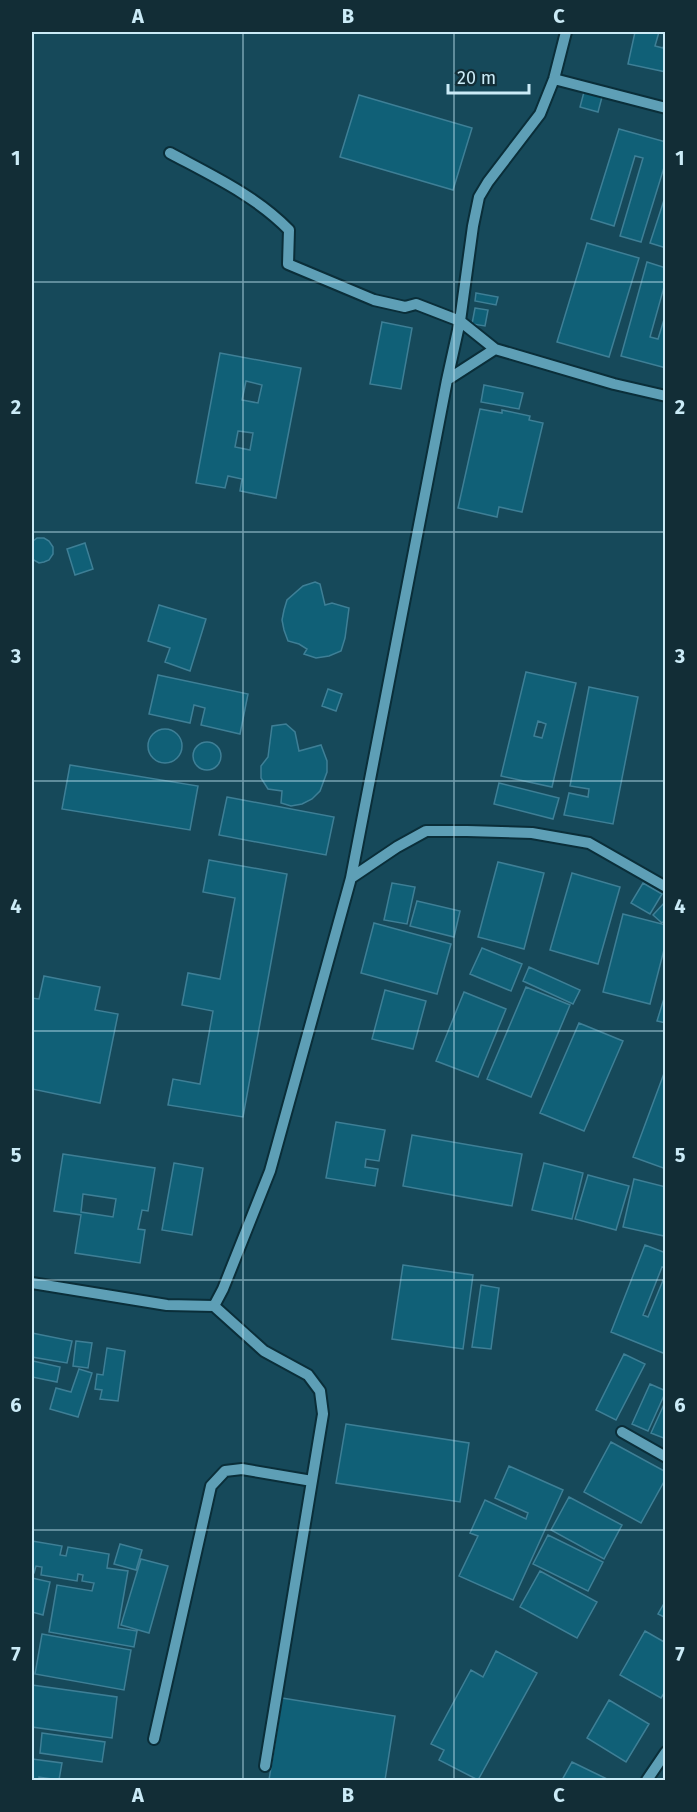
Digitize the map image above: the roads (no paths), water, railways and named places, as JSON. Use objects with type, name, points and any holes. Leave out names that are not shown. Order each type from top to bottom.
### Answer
[{"type":"street","points":[[214,1306],[270,1171],[351,878],[460,321],[479,197],[540,114],[554,79],[566,32]]},
{"type":"street","points":[[554,79],[666,108]]},
{"type":"street","points":[[170,153],[277,217],[289,230],[288,264],[374,300],[405,307],[416,304],[460,321],[495,349],[614,384],[666,396]]},
{"type":"street","points":[[447,380],[495,349]]},
{"type":"street","points":[[351,878],[397,847],[426,831],[467,831],[532,833],[589,843],[666,887]]},
{"type":"street","points":[[32,1283],[167,1305],[214,1306],[264,1352],[308,1375],[320,1391],[323,1414],[265,1766]]},
{"type":"street","points":[[622,1432],[666,1457]]},
{"type":"street","points":[[154,1739],[212,1486],[225,1471],[242,1469],[312,1481]]},
{"type":"street","points":[[647,1780],[666,1752]]}]
